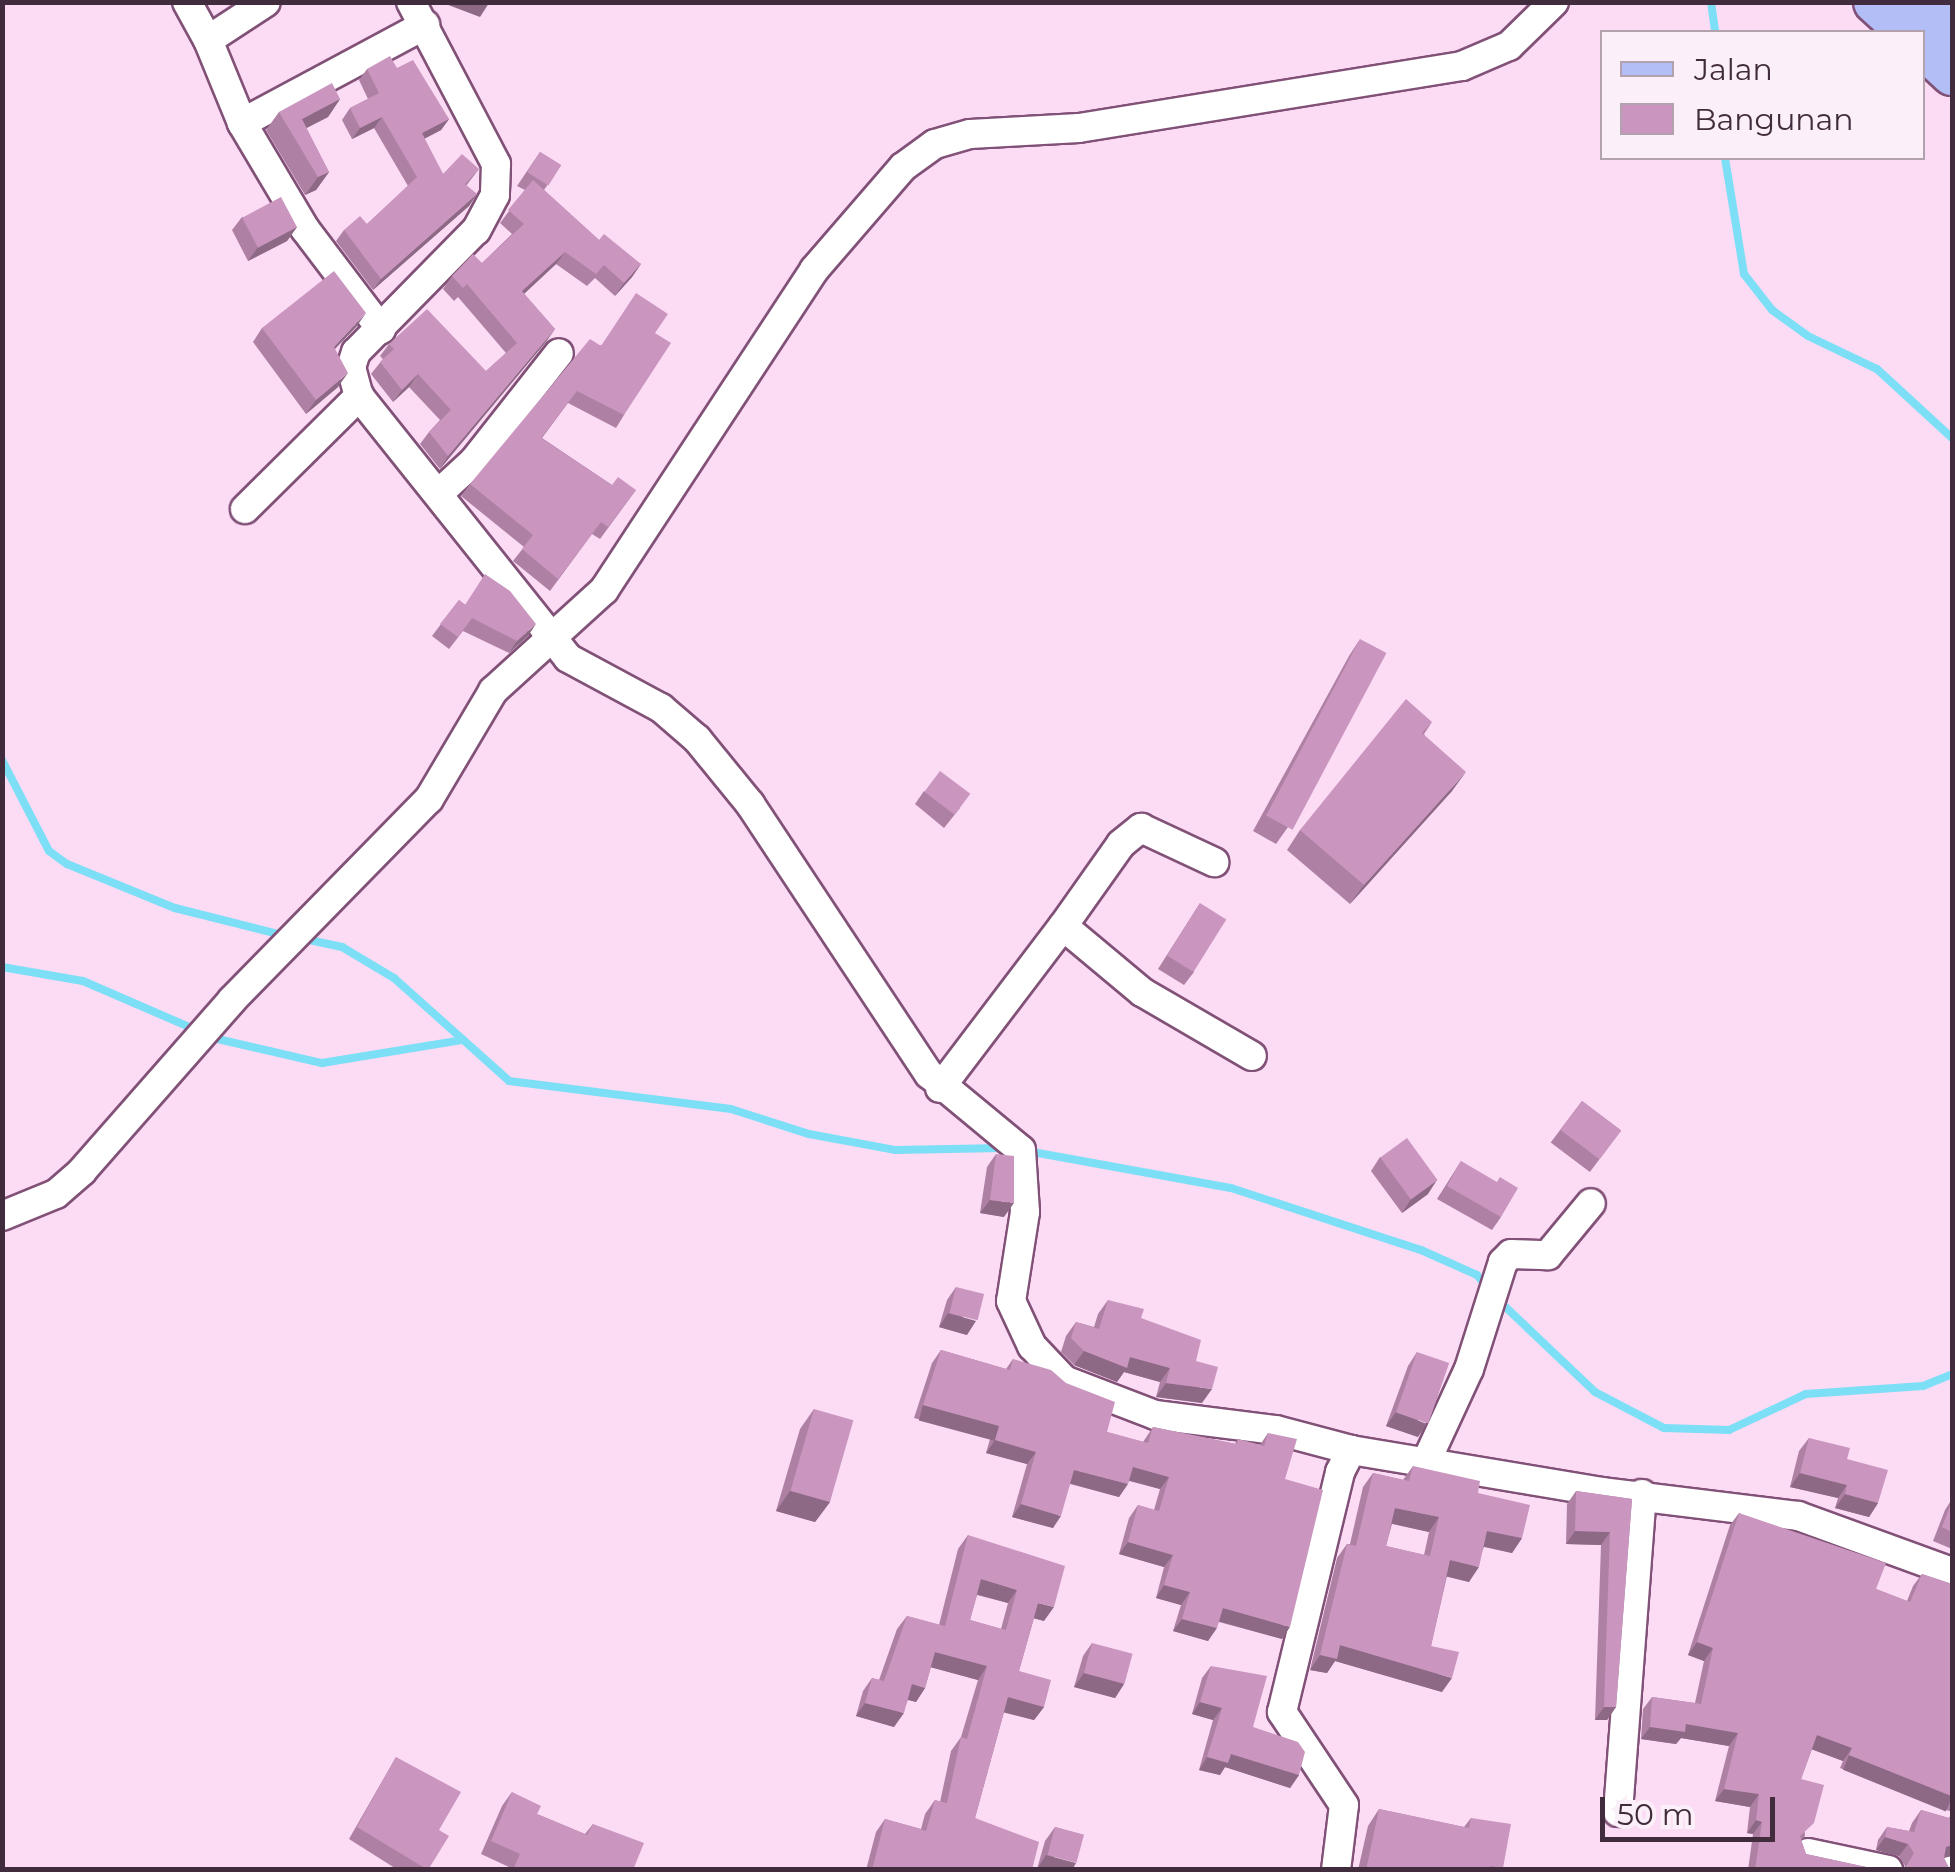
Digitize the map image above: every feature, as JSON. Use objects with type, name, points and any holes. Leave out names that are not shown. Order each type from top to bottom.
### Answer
[{"type":"main road","points":[[1875,2],[1906,30]]},
{"type":"main road","points":[[1927,2],[1952,27]]},
{"type":"main road","points":[[1925,49],[1952,74]]},
{"type":"street","points":[[186,2],[208,40],[242,123],[305,229],[381,329]]},
{"type":"street","points":[[208,40],[266,2]]},
{"type":"street","points":[[2,1216],[56,1194],[82,1171],[232,1000],[429,799],[493,692],[604,590],[825,255],[904,167],[935,144],[970,134],[1078,128],[1462,66],[1509,46],[1554,2]]},
{"type":"street","points":[[242,123],[418,14],[496,164],[496,195],[476,230],[356,352],[350,367],[359,396],[568,658],[661,708],[697,739],[761,820],[940,1088],[1025,1157],[1025,1212],[1012,1301],[1032,1346],[1064,1380],[1155,1415],[1276,1430],[1351,1450],[1426,1462],[1798,1516],[1952,1572]]},
{"type":"street","points":[[438,494],[474,461],[559,353]]},
{"type":"street","points":[[245,509],[359,396]]},
{"type":"street","points":[[940,1088],[1064,926],[1121,844],[1140,828],[1214,862]]},
{"type":"street","points":[[1064,926],[1142,992],[1252,1056]]},
{"type":"street","points":[[1426,1462],[1470,1369],[1506,1258],[1548,1255],[1591,1203]]},
{"type":"street","points":[[1336,1870],[1344,1805],[1282,1712],[1340,1472],[1351,1450]]},
{"type":"street","points":[[1618,1812],[1642,1494]]},
{"type":"street","points":[[1808,1853],[1888,1870]]},
{"type":"building","points":[[390,56],[397,68],[413,60],[449,119],[422,133],[443,174],[462,154],[479,169],[465,184],[477,194],[381,279],[344,230],[360,216],[367,224],[417,177],[382,117],[360,128],[350,108],[379,93],[367,69]]},
{"type":"building","points":[[332,83],[340,99],[302,119],[329,172],[318,177],[279,112]]},
{"type":"building","points":[[540,152],[561,165],[548,186],[527,172]]},
{"type":"building","points":[[533,180],[599,240],[604,234],[641,264],[624,283],[604,265],[596,274],[565,252],[522,291],[555,329],[448,456],[429,432],[451,410],[418,374],[402,390],[380,362],[394,349],[389,344],[427,309],[486,371],[517,343],[467,284],[463,288],[452,276],[473,254],[482,263],[524,224],[508,210]]},
{"type":"building","points":[[281,197],[297,227],[258,248],[242,218]]},
{"type":"building","points":[[334,271],[366,313],[334,347],[348,373],[316,400],[262,328]]},
{"type":"building","points":[[636,293],[668,314],[655,333],[671,343],[624,415],[577,391],[541,438],[612,485],[618,477],[636,490],[608,527],[601,522],[558,579],[522,549],[533,535],[470,484],[590,339],[601,346]]},
{"type":"building","points":[[485,574],[510,591],[536,624],[517,641],[472,618],[458,637],[440,624],[459,600],[465,605]]},
{"type":"building","points":[[1360,639],[1386,653],[1293,830],[1266,816]]},
{"type":"building","points":[[1406,699],[1432,722],[1422,733],[1466,772],[1364,885],[1300,830]]},
{"type":"building","points":[[940,771],[970,794],[955,815],[924,792]]},
{"type":"building","points":[[1200,903],[1226,919],[1193,972],[1167,956]]},
{"type":"building","points":[[1582,1101],[1621,1130],[1599,1159],[1560,1130]]},
{"type":"building","points":[[1407,1138],[1438,1180],[1411,1199],[1380,1157]]},
{"type":"building","points":[[996,1154],[1014,1156],[1014,1203],[990,1200]]},
{"type":"building","points":[[1461,1161],[1497,1182],[1500,1177],[1518,1188],[1501,1217],[1447,1186]]},
{"type":"building","points":[[956,1287],[984,1294],[978,1320],[949,1313]]},
{"type":"building","points":[[1108,1300],[1144,1309],[1141,1318],[1201,1340],[1196,1361],[1218,1367],[1212,1389],[1166,1383],[1170,1368],[1130,1357],[1127,1368],[1084,1351],[1071,1338],[1076,1322],[1099,1329]]},
{"type":"building","points":[[941,1350],[1010,1370],[1013,1359],[1051,1370],[1066,1383],[1115,1402],[1107,1432],[1148,1443],[1153,1427],[1237,1444],[1238,1439],[1264,1446],[1268,1433],[1297,1439],[1285,1479],[1323,1490],[1290,1627],[1223,1608],[1217,1628],[1182,1619],[1190,1592],[1164,1585],[1173,1555],[1128,1542],[1138,1505],[1159,1511],[1169,1477],[1133,1467],[1128,1484],[1074,1470],[1061,1516],[1021,1504],[1036,1452],[995,1440],[999,1426],[923,1405]]},
{"type":"building","points":[[1417,1352],[1449,1363],[1428,1424],[1396,1413]]},
{"type":"building","points":[[814,1409],[853,1420],[830,1502],[791,1491]]},
{"type":"building","points":[[1809,1438],[1850,1448],[1847,1459],[1888,1470],[1878,1503],[1845,1494],[1847,1485],[1800,1473]]},
{"type":"building","points":[[1413,1466],[1480,1481],[1478,1493],[1530,1505],[1522,1538],[1487,1531],[1479,1567],[1450,1560],[1431,1646],[1459,1652],[1452,1678],[1340,1645],[1337,1659],[1320,1655],[1347,1544],[1356,1546],[1373,1473],[1409,1481]],"holes":[[[1395,1508],[1439,1517],[1430,1556],[1386,1546]]]},
{"type":"building","points":[[1576,1491],[1632,1499],[1616,1707],[1604,1707],[1610,1532],[1575,1531]]},
{"type":"building","points":[[1952,1501],[1952,1532],[1942,1527]]},
{"type":"building","points":[[1739,1513],[1886,1563],[1876,1589],[1910,1602],[1922,1574],[1952,1584],[1952,1796],[1849,1755],[1852,1748],[1817,1735],[1801,1779],[1824,1785],[1814,1823],[1800,1836],[1806,1854],[1880,1870],[1755,1870],[1762,1822],[1756,1820],[1759,1794],[1724,1789],[1738,1733],[1686,1724],[1685,1732],[1650,1727],[1652,1697],[1701,1704],[1713,1648],[1697,1642]]},
{"type":"building","points":[[968,1535],[1065,1566],[1054,1607],[1038,1603],[1019,1671],[1051,1680],[1044,1707],[1008,1697],[975,1818],[1039,1842],[1032,1870],[872,1870],[885,1819],[926,1831],[935,1800],[947,1803],[961,1737],[967,1739],[987,1666],[935,1652],[925,1688],[912,1684],[904,1713],[865,1703],[872,1678],[884,1681],[907,1616],[945,1626]],"holes":[[[981,1579],[1017,1590],[1006,1630],[970,1620]]]},
{"type":"building","points":[[1092,1643],[1133,1654],[1125,1684],[1084,1673]]},
{"type":"building","points":[[1211,1666],[1267,1676],[1253,1727],[1298,1742],[1305,1752],[1299,1775],[1231,1754],[1228,1763],[1207,1757],[1222,1708],[1200,1702]]},
{"type":"building","points":[[396,1757],[461,1792],[439,1830],[449,1836],[428,1870],[357,1827]]},
{"type":"building","points":[[512,1792],[541,1806],[537,1814],[587,1835],[593,1824],[644,1843],[633,1870],[513,1870],[520,1854],[491,1841]]},
{"type":"building","points":[[1379,1809],[1469,1828],[1471,1818],[1511,1824],[1503,1868],[1366,1870]]},
{"type":"building","points":[[1921,1810],[1952,1819],[1952,1845],[1946,1847],[1944,1858],[1950,1870],[1904,1870],[1914,1853],[1908,1844],[1885,1837],[1887,1827],[1914,1832]]},
{"type":"building","points":[[1055,1827],[1084,1835],[1076,1863],[1047,1855]]},
{"type":"waterway","points":[[1711,2],[1715,30]]},
{"type":"waterway","points":[[1725,160],[1744,274],[1772,310],[1808,336],[1877,369],[1952,438]]},
{"type":"waterway","points":[[2,760],[49,851],[67,864],[175,908],[286,936]]},
{"type":"waterway","points":[[300,938],[342,947],[394,978],[509,1081],[731,1109],[809,1134],[895,1150],[1003,1148]]},
{"type":"waterway","points":[[2,967],[83,981],[196,1030]]},
{"type":"waterway","points":[[209,1037],[322,1063],[463,1040]]},
{"type":"waterway","points":[[1027,1151],[1231,1188],[1421,1250],[1477,1275],[1488,1288]]},
{"type":"waterway","points":[[1497,1299],[1595,1392],[1664,1428],[1729,1430],[1806,1394],[1923,1386],[1952,1374]]}]
